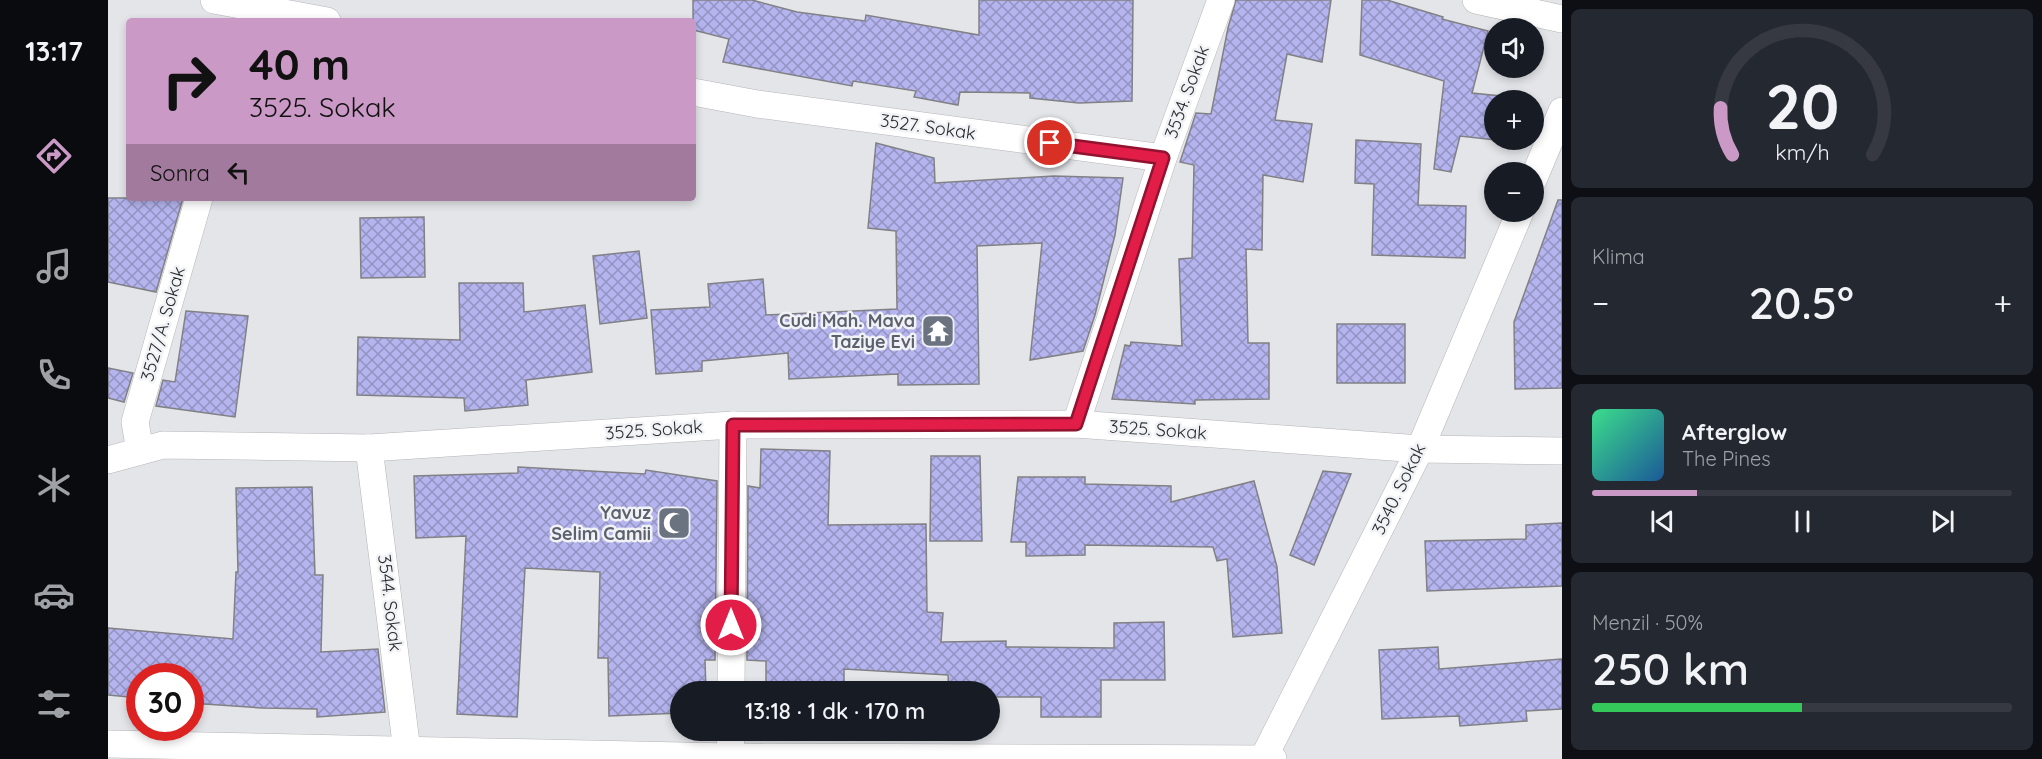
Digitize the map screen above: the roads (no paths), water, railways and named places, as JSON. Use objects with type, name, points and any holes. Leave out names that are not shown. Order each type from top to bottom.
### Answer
[{"type":"street","points":[[214,0],[251,14],[294,18]]},
{"type":"street","name":"3534. Sokak","points":[[1076,424],[1163,158],[1221,0]]},
{"type":"street","points":[[1479,0],[1562,19]]},
{"type":"street","name":"3527. Sokak","points":[[696,93],[769,106],[1163,158]]},
{"type":"street","points":[[1541,162],[1562,111]]},
{"type":"street","name":"3527/A. Sokak","points":[[140,451],[135,422],[198,201]]},
{"type":"street","name":"3540. Sokak","points":[[1263,759],[1420,449],[1516,222]]},
{"type":"street","name":"3525. Sokak","points":[[108,460],[164,445],[369,448],[733,425],[1076,424],[1420,449],[1562,451]]},
{"type":"street","points":[[731,681],[733,425]]},
{"type":"street","name":"3544. Sokak","points":[[369,448],[408,754]]},
{"type":"street","points":[[108,744],[408,754],[730,749],[1273,759]]},
{"type":"place","name":"Cudi Mah. Mava Taziye Evi","points":[[938,331]]},
{"type":"place","name":"Yavuz Selim Camii","points":[[674,523]]}]
